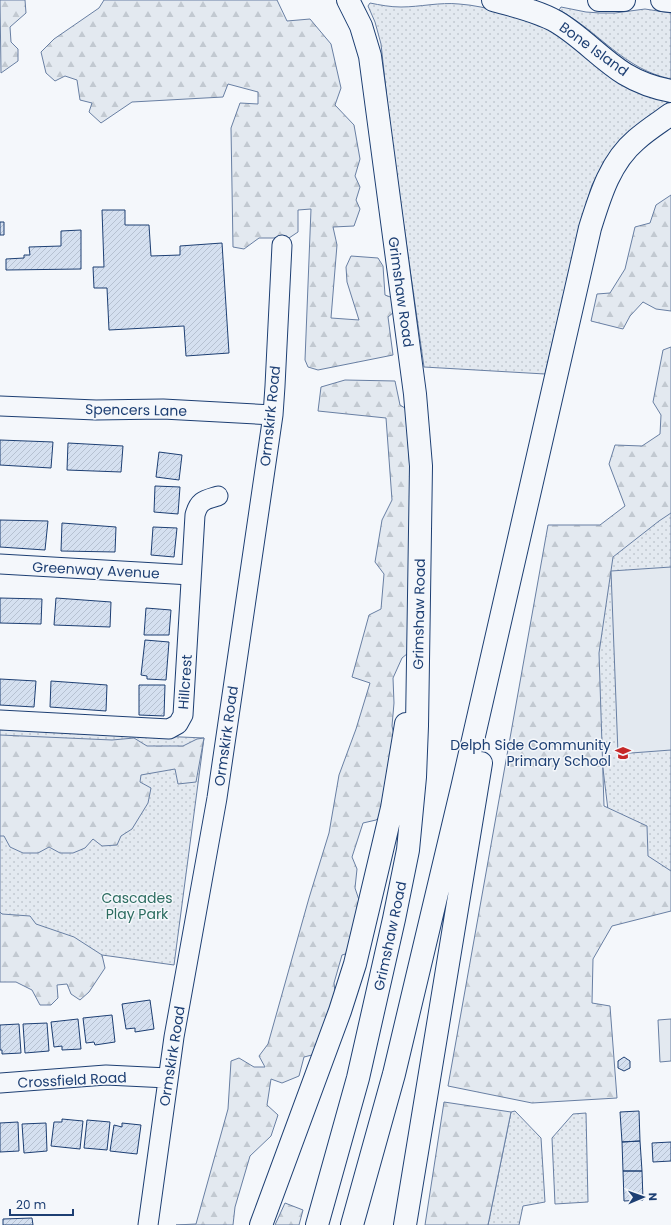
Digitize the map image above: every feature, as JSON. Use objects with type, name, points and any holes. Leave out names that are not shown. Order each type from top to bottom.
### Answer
[{"type":"main road","name":"Grimshaw Road","points":[[317,1225],[358,1078],[394,919],[408,850],[415,782],[420,466],[415,394],[370,56],[362,26],[348,0]]},
{"type":"main road","name":"Bone Island","points":[[493,0],[556,21],[578,36],[602,57],[625,74],[650,86],[671,92]]},
{"type":"main road","points":[[600,0],[624,0]]},
{"type":"main road","points":[[662,0],[671,1]]},
{"type":"main road","points":[[352,1225],[394,1074],[590,228],[603,187],[616,163],[636,140],[671,114]]},
{"type":"main road","points":[[405,1225],[518,537]]},
{"type":"main road","points":[[261,1225],[340,1011],[355,964],[392,808],[418,652]]},
{"type":"street","name":"Ormskirk Road","points":[[148,1225],[168,1078],[217,798],[273,415],[282,245]]},
{"type":"street","name":"Spencers Lane","points":[[0,406],[96,410],[163,410],[273,415]]},
{"type":"street","name":"Hillcrest","points":[[0,720],[169,729],[178,724],[183,715],[195,515],[197,508],[202,501],[218,496]]},
{"type":"street","name":"Greenway Avenue","points":[[0,564],[191,575]]},
{"type":"street","name":"Crossfield Road","points":[[0,1083],[106,1075],[168,1078]]},
{"type":"green space","points":[[0,0],[25,0],[26,13],[10,27],[11,42],[18,49],[18,61],[1,73]]},
{"type":"green space","points":[[104,0],[277,0],[287,21],[310,19],[331,44],[341,88],[335,105],[354,125],[360,159],[355,176],[360,187],[356,200],[360,209],[354,226],[333,227],[337,245],[331,318],[359,320],[347,282],[346,267],[351,256],[378,258],[383,266],[385,295],[393,298],[394,312],[388,317],[393,355],[318,370],[308,367],[305,360],[311,209],[298,210],[298,232],[289,238],[259,238],[244,249],[233,247],[231,128],[240,103],[258,104],[258,92],[228,84],[223,97],[132,102],[101,123],[89,112],[92,103],[80,100],[77,80],[65,76],[55,81],[46,73],[41,52],[54,39],[99,8]]},
{"type":"green space","points":[[370,3],[401,7],[459,4],[481,7],[514,16],[546,28],[667,102],[667,106],[606,159],[592,185],[582,218],[545,374],[424,367],[391,136],[381,44],[375,22],[368,6]]},
{"type":"green space","points":[[561,7],[600,13],[615,13],[645,9],[671,13],[671,79],[654,74],[625,59],[574,19],[559,10]]},
{"type":"green space","points":[[671,195],[671,311],[656,309],[643,302],[630,316],[623,329],[591,321],[597,294],[610,293],[625,269],[635,227],[650,223],[656,205]]},
{"type":"green space","points":[[671,347],[671,513],[613,557],[599,653],[604,806],[647,826],[648,856],[671,871],[671,911],[612,926],[593,959],[592,1003],[610,1006],[617,1098],[532,1103],[448,1086],[548,525],[600,525],[625,506],[609,464],[615,445],[642,446],[660,434],[661,415],[653,402],[663,350]]},
{"type":"green space","points":[[345,380],[395,381],[400,405],[413,413],[408,442],[412,501],[413,649],[402,658],[393,678],[394,703],[392,726],[398,753],[388,811],[376,820],[363,823],[352,857],[357,869],[355,888],[361,906],[353,952],[342,955],[334,983],[337,1010],[320,1053],[304,1057],[299,1076],[282,1083],[271,1079],[267,1105],[278,1115],[271,1136],[250,1156],[235,1207],[233,1225],[176,1225],[196,1224],[228,1109],[231,1061],[239,1058],[254,1067],[265,1067],[259,1056],[268,1044],[329,833],[339,775],[356,729],[370,683],[352,677],[369,615],[381,609],[384,574],[375,562],[382,520],[392,500],[386,418],[318,411],[321,387]]},
{"type":"green space","points":[[671,505],[671,911],[612,843],[589,653],[607,554]]},
{"type":"green space","points":[[671,567],[671,750],[618,754],[611,571]]},
{"type":"green space","name":"Cascades Play Park","points":[[0,729],[204,738],[174,965],[102,955],[0,968]]},
{"type":"green space","points":[[0,735],[112,740],[134,738],[147,746],[183,746],[197,739],[204,738],[196,782],[178,784],[175,769],[141,775],[140,782],[151,788],[148,803],[132,829],[121,836],[117,845],[102,846],[93,839],[85,848],[73,853],[60,853],[49,847],[38,853],[23,853],[10,847],[4,836],[0,836]]},
{"type":"green space","points":[[0,912],[2,914],[30,916],[36,924],[74,937],[102,955],[105,968],[89,992],[80,1000],[71,994],[67,984],[57,985],[58,998],[51,1005],[40,1005],[32,990],[16,982],[0,982]]},
{"type":"green space","points":[[671,1019],[671,1061],[660,1062],[658,1020]]},
{"type":"green space","points":[[444,1102],[511,1112],[488,1225],[425,1225]]},
{"type":"green space","points":[[515,1111],[541,1138],[545,1202],[523,1206],[519,1225],[488,1225],[511,1112]]},
{"type":"green space","points":[[586,1113],[588,1202],[555,1204],[552,1138],[573,1114]]},
{"type":"green space","points":[[285,1203],[303,1210],[299,1225],[275,1225]]},
{"type":"building","points":[[102,210],[125,210],[125,225],[149,225],[151,256],[180,255],[180,246],[222,243],[229,353],[186,356],[184,326],[109,330],[107,288],[94,288],[93,267],[104,267]]},
{"type":"building","points":[[0,222],[4,222],[4,235],[0,235]]},
{"type":"building","points":[[81,230],[81,269],[6,270],[6,259],[24,258],[24,255],[30,255],[29,247],[61,246],[61,231]]},
{"type":"building","points":[[0,440],[53,442],[51,468],[0,465]]},
{"type":"building","points":[[68,443],[123,446],[121,472],[67,470]]},
{"type":"building","points":[[159,452],[182,455],[179,480],[156,477]]},
{"type":"building","points":[[155,486],[180,487],[178,514],[154,512]]},
{"type":"building","points":[[0,520],[48,521],[45,550],[0,547]]},
{"type":"building","points":[[62,523],[116,527],[115,552],[61,551]]},
{"type":"building","points":[[153,527],[177,528],[174,557],[151,555]]},
{"type":"building","points":[[0,598],[42,599],[41,624],[0,623]]},
{"type":"building","points":[[56,598],[111,602],[110,627],[54,625]]},
{"type":"building","points":[[146,608],[171,610],[169,635],[144,635]]},
{"type":"building","points":[[145,640],[169,642],[166,680],[147,679],[147,676],[141,675]]},
{"type":"building","points":[[0,679],[36,681],[34,707],[0,705]]},
{"type":"building","points":[[51,681],[107,685],[106,711],[50,707]]},
{"type":"building","points":[[139,685],[165,685],[164,716],[139,715]]},
{"type":"building","points":[[150,1000],[154,1029],[135,1032],[135,1028],[126,1029],[122,1004]]},
{"type":"building","points":[[112,1015],[115,1042],[95,1045],[94,1042],[86,1043],[83,1018]]},
{"type":"building","points":[[78,1019],[81,1049],[62,1050],[62,1046],[54,1047],[51,1022]]},
{"type":"building","points":[[47,1023],[49,1051],[25,1053],[23,1024]]},
{"type":"building","points":[[19,1024],[21,1053],[2,1054],[2,1050],[0,1050],[0,1025]]},
{"type":"building","points":[[624,1057],[630,1061],[630,1068],[624,1071],[618,1068],[618,1061]]},
{"type":"building","points":[[639,1111],[640,1141],[622,1142],[620,1112]]},
{"type":"building","points":[[62,1119],[83,1121],[80,1149],[51,1146],[54,1122],[62,1122]]},
{"type":"building","points":[[87,1120],[110,1122],[107,1150],[84,1148]]},
{"type":"building","points":[[18,1122],[19,1151],[0,1152],[0,1123]]},
{"type":"building","points":[[46,1123],[47,1151],[24,1153],[22,1124]]},
{"type":"building","points":[[122,1123],[141,1125],[137,1154],[110,1151],[114,1125],[122,1127]]},
{"type":"building","points":[[640,1141],[642,1171],[623,1171],[622,1142]]},
{"type":"building","points":[[671,1142],[671,1161],[653,1162],[652,1143]]},
{"type":"building","points":[[623,1171],[642,1171],[643,1200],[624,1201]]},
{"type":"building","points":[[32,1218],[33,1225],[3,1225],[3,1219]]},
{"type":"place","name":"Delph Side Community Primary School","points":[[623,753]]}]
